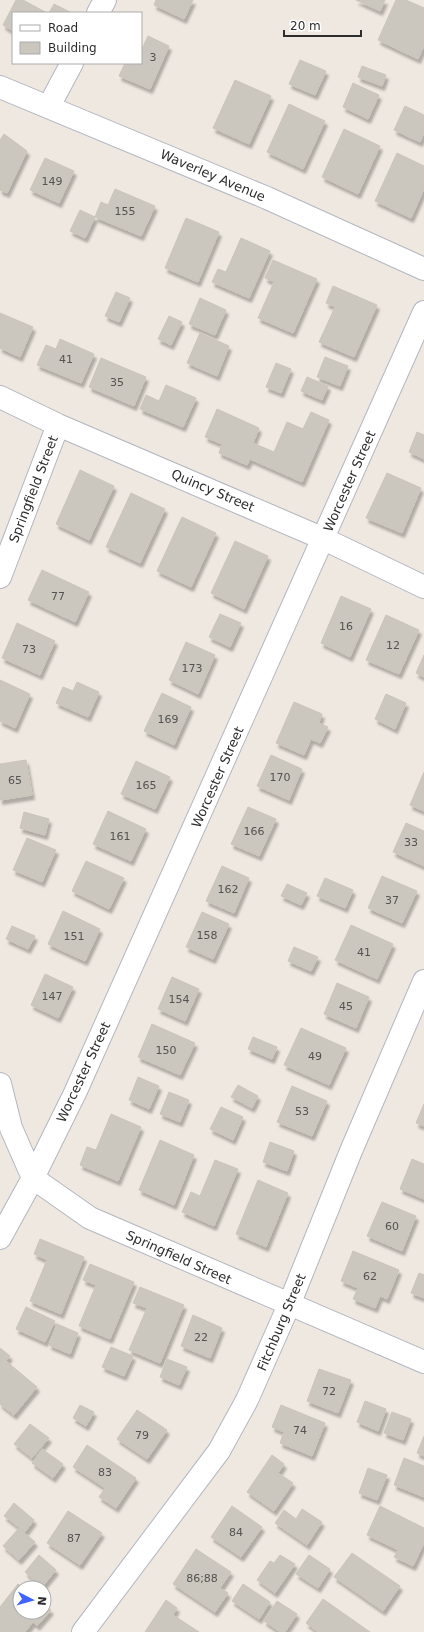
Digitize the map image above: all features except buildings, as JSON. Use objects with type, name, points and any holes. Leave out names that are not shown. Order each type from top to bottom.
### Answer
[{"type":"street","points":[[99,12],[105,0]]},
{"type":"street","points":[[49,106],[71,64]]},
{"type":"street","name":"Waverley Avenue","points":[[0,87],[49,106],[267,198],[424,269]]},
{"type":"street","name":"Worcester Street","points":[[0,1238],[34,1178],[78,1086],[324,539],[424,312]]},
{"type":"street","name":"Quincy Street","points":[[0,397],[58,424],[324,539],[424,588]]},
{"type":"street","name":"Springfield Street","points":[[0,577],[58,424]]},
{"type":"street","name":"Fitchburg Street","points":[[83,1632],[219,1451],[247,1400],[289,1305],[351,1152],[424,981]]},
{"type":"street","name":"Springfield Street","points":[[0,1084],[11,1128],[34,1178],[90,1218],[424,1362]]}]
